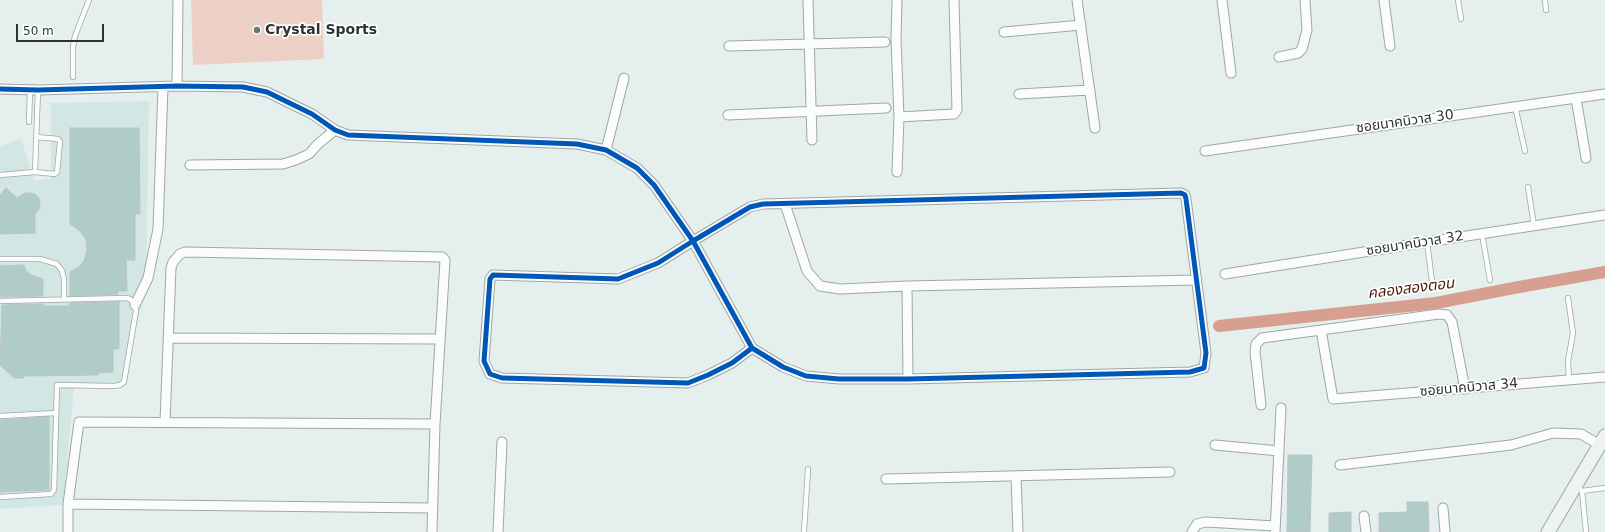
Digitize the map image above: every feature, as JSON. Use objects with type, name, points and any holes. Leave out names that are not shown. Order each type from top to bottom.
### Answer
[{"type":"main road","points":[[1548,532],[1579,487],[1602,440]]},
{"type":"street","points":[[176,86],[178,0]]},
{"type":"street","points":[[808,0],[812,140]]},
{"type":"street","points":[[897,0],[896,39],[899,117],[897,172]]},
{"type":"street","points":[[899,117],[954,114],[957,110],[954,0]]},
{"type":"street","points":[[1077,0],[1095,128]]},
{"type":"street","points":[[1222,0],[1231,73]]},
{"type":"street","points":[[1279,56],[1298,53],[1302,49],[1307,30],[1305,0]]},
{"type":"street","points":[[1384,0],[1390,46]]},
{"type":"street","points":[[1004,32],[1081,25]]},
{"type":"street","points":[[728,46],[885,42]]},
{"type":"street","points":[[606,150],[624,78]]},
{"type":"street","points":[[0,89],[34,90],[176,86],[243,87],[267,92],[312,114],[334,130],[348,135],[362,137],[577,144],[606,150],[637,168],[654,185],[693,241],[752,348],[783,367],[806,376],[908,379],[1190,372],[1204,368],[1206,353],[1185,195],[1181,193],[763,204],[750,206],[693,241],[658,264],[618,279],[492,276],[490,279],[484,361],[490,374],[502,378],[688,383],[732,363],[752,348]]},
{"type":"street","points":[[134,305],[148,278],[158,229],[163,87]]},
{"type":"street","points":[[1019,94],[1090,90]]},
{"type":"street","name":"ซอยนาคนิวาส 30","points":[[1205,151],[1605,94]]},
{"type":"street","points":[[1576,98],[1586,158]]},
{"type":"street","points":[[728,115],[886,108]]},
{"type":"street","points":[[190,165],[283,164],[309,154],[334,130]]},
{"type":"street","points":[[785,204],[807,271],[820,286],[840,289],[907,286],[1197,280]]},
{"type":"street","name":"ซอยนาคนิวาส 32","points":[[1224,274],[1605,215]]},
{"type":"street","points":[[166,422],[171,268],[180,254],[185,252],[442,257],[445,260],[439,339],[432,532]]},
{"type":"street","points":[[907,286],[908,379]]},
{"type":"street","points":[[1261,405],[1255,352],[1256,344],[1262,338],[1439,314],[1448,315],[1452,322],[1465,389]]},
{"type":"street","name":"ซอยนาคนิวาส 34","points":[[1321,330],[1333,399],[1605,377]]},
{"type":"street","points":[[168,338],[439,339]]},
{"type":"street","points":[[1192,532],[1197,524],[1206,522],[1275,529],[1281,408]]},
{"type":"street","points":[[68,532],[68,504],[79,422],[435,424]]},
{"type":"street","points":[[1340,465],[1511,445],[1553,433],[1581,434],[1602,440]]},
{"type":"street","points":[[498,532],[502,442]]},
{"type":"street","points":[[1215,445],[1279,451]]},
{"type":"street","points":[[886,479],[1170,472]]},
{"type":"street","points":[[1016,476],[1018,532]]},
{"type":"street","points":[[68,504],[432,508]]},
{"type":"street","points":[[1442,508],[1444,532]]},
{"type":"street","points":[[1364,516],[1366,532]]},
{"type":"lane","points":[[73,77],[73,47],[75,36],[89,0]]},
{"type":"lane","points":[[1458,0],[1461,19]]},
{"type":"lane","points":[[1545,0],[1546,10]]},
{"type":"lane","points":[[29,122],[34,90]]},
{"type":"lane","points":[[34,90],[36,137],[35,172]]},
{"type":"lane","points":[[1515,106],[1525,151]]},
{"type":"lane","points":[[0,175],[35,172],[55,174],[57,172],[60,142],[58,139],[36,137]]},
{"type":"lane","points":[[1528,187],[1534,226]]},
{"type":"lane","points":[[1482,234],[1490,280]]},
{"type":"lane","points":[[1427,242],[1433,288]]},
{"type":"lane","points":[[0,259],[40,259],[57,264],[62,271],[64,279],[64,299]]},
{"type":"lane","points":[[0,301],[126,298],[130,299],[136,311],[124,382],[120,385],[114,386],[57,385],[54,490],[51,494],[0,497]]},
{"type":"lane","points":[[1568,298],[1573,333],[1568,361],[1569,380]]},
{"type":"lane","points":[[0,416],[56,412]]},
{"type":"lane","points":[[804,532],[808,469]]},
{"type":"lane","points":[[1586,532],[1579,487],[1605,488]]},
{"type":"shaded area","name":"Crystal Sports","points":[[191,0],[322,0],[324,59],[193,65]]},
{"type":"shaded area","points":[[149,101],[146,288],[120,387],[74,387],[63,505],[0,509],[0,147],[21,138],[34,180],[51,179],[51,103]]},
{"type":"building","points":[[70,128],[139,128],[140,214],[135,214],[135,260],[126,260],[127,291],[118,291],[118,294],[70,296],[70,272],[80,266],[84,261],[87,250],[86,239],[79,230],[70,224]]},
{"type":"building","points":[[6,188],[17,198],[25,193],[30,193],[35,194],[39,198],[40,208],[35,214],[35,233],[0,234],[0,195]]},
{"type":"building","points":[[24,265],[26,271],[31,275],[43,279],[43,296],[1,297],[0,266]]},
{"type":"building","points":[[119,302],[119,349],[113,349],[113,372],[98,373],[98,375],[24,376],[24,378],[14,378],[0,365],[2,305],[43,304],[43,306],[69,306],[70,303]]},
{"type":"building","points":[[49,417],[49,490],[0,492],[0,420]]},
{"type":"building","points":[[1288,455],[1312,455],[1310,532],[1287,532]]},
{"type":"building","points":[[1407,502],[1428,502],[1429,532],[1379,532],[1379,513],[1407,512]]},
{"type":"building","points":[[1351,512],[1351,532],[1329,532],[1329,513]]},
{"type":"waterway","name":"คลองสองตอน","points":[[1219,326],[1436,303],[1605,272]]},
{"type":"cycle path","points":[[0,89],[38,90],[177,86],[243,87],[267,92],[312,114],[335,130],[348,135],[577,144],[606,150],[637,168],[654,185],[693,241],[752,348],[783,367],[806,376],[839,379],[908,379],[1190,372],[1204,368],[1206,353],[1185,195],[1181,193],[763,204],[750,207],[693,241],[658,263],[618,279],[493,275],[490,279],[484,361],[490,374],[502,378],[688,383],[732,363],[752,348]]},
{"type":"place","name":"Crystal Sports","points":[[257,30]]}]
